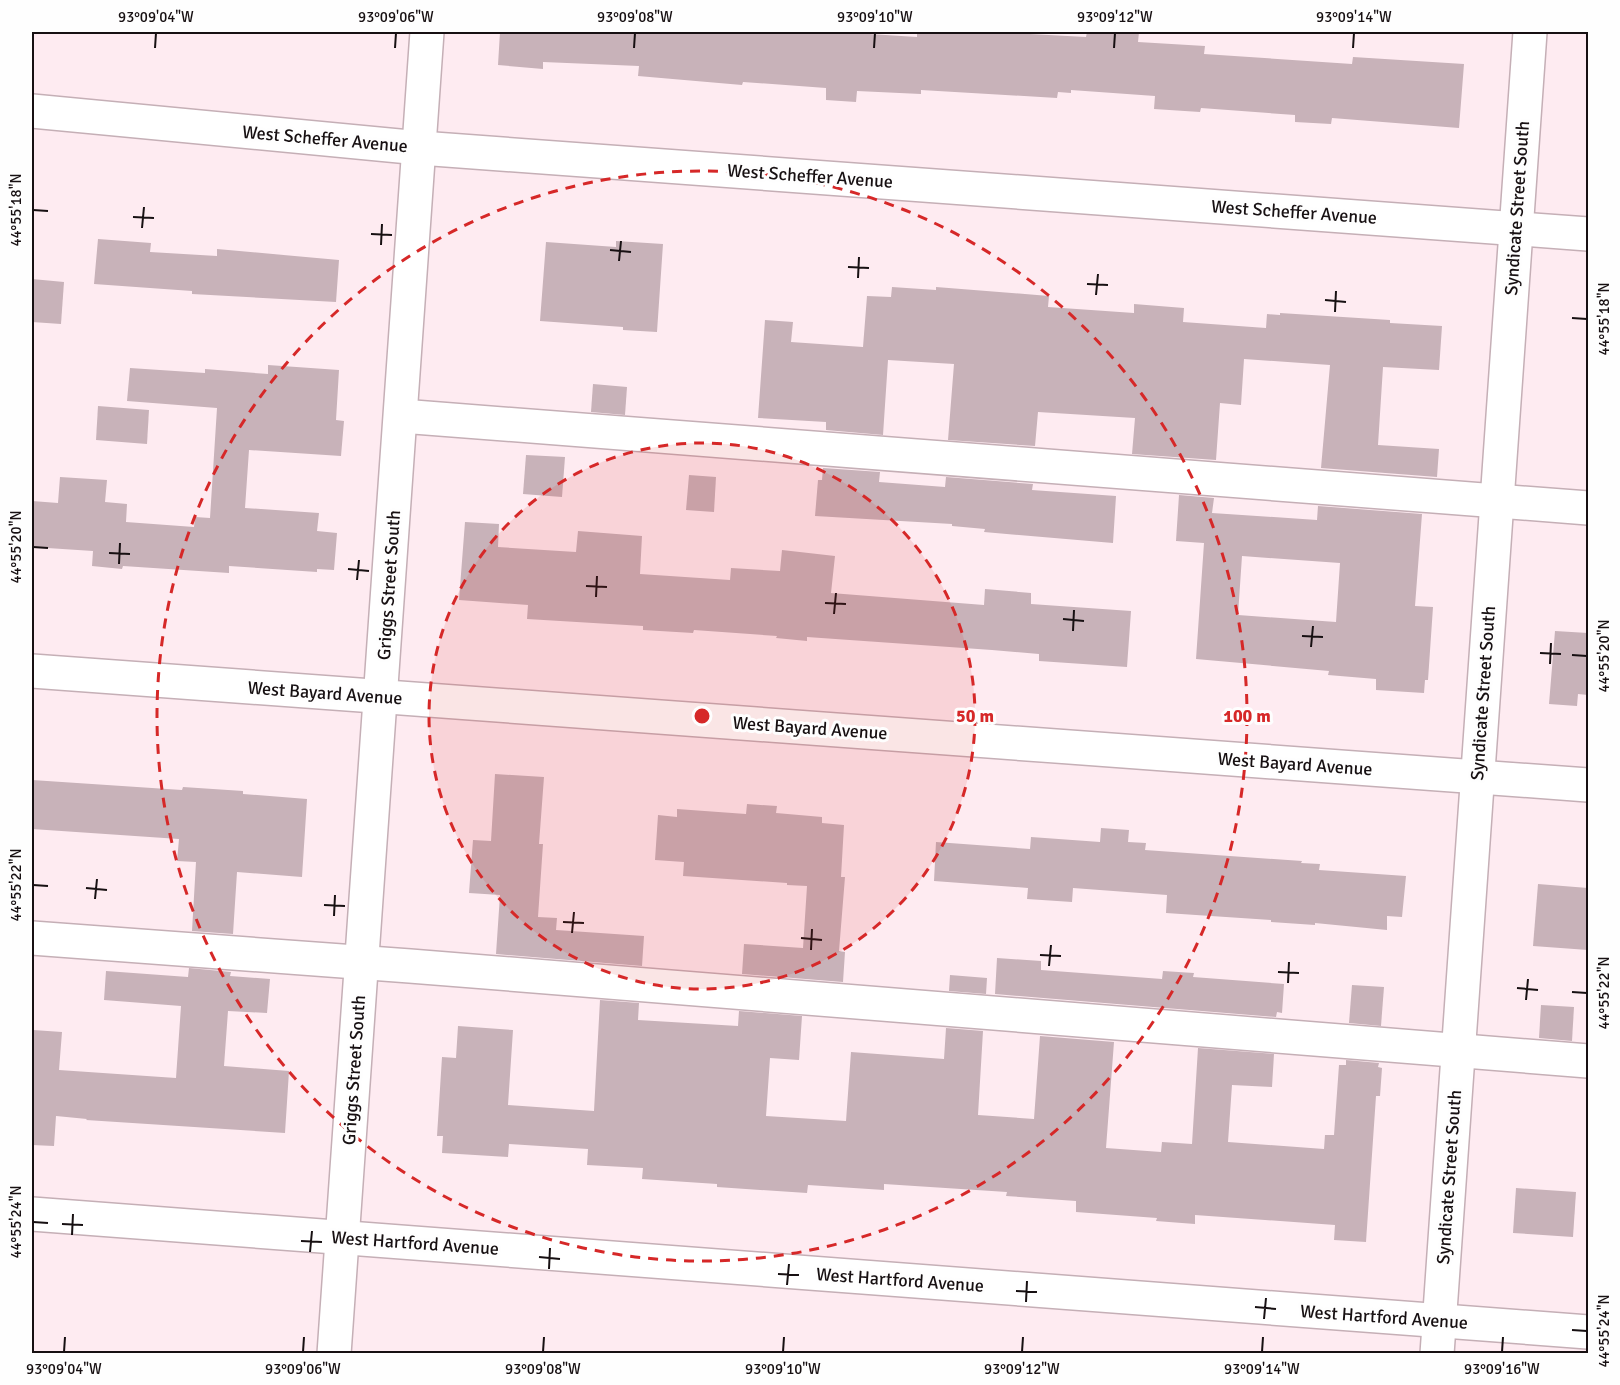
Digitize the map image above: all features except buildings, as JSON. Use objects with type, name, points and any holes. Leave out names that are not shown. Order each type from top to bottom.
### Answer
[{"type":"street","name":"Griggs Street South","points":[[334,1353],[427,32]]},
{"type":"street","name":"Syndicate Street South","points":[[1437,1353],[1530,32]]},
{"type":"street","name":"West Scheffer Avenue","points":[[32,111],[420,148],[1588,234]]},
{"type":"street","points":[[401,416],[1588,508]]},
{"type":"street","name":"West Bayard Avenue","points":[[32,671],[1588,785]]},
{"type":"street","points":[[32,938],[362,962],[1588,1061]]},
{"type":"street","name":"West Hartford Avenue","points":[[32,1214],[1588,1332]]}]
